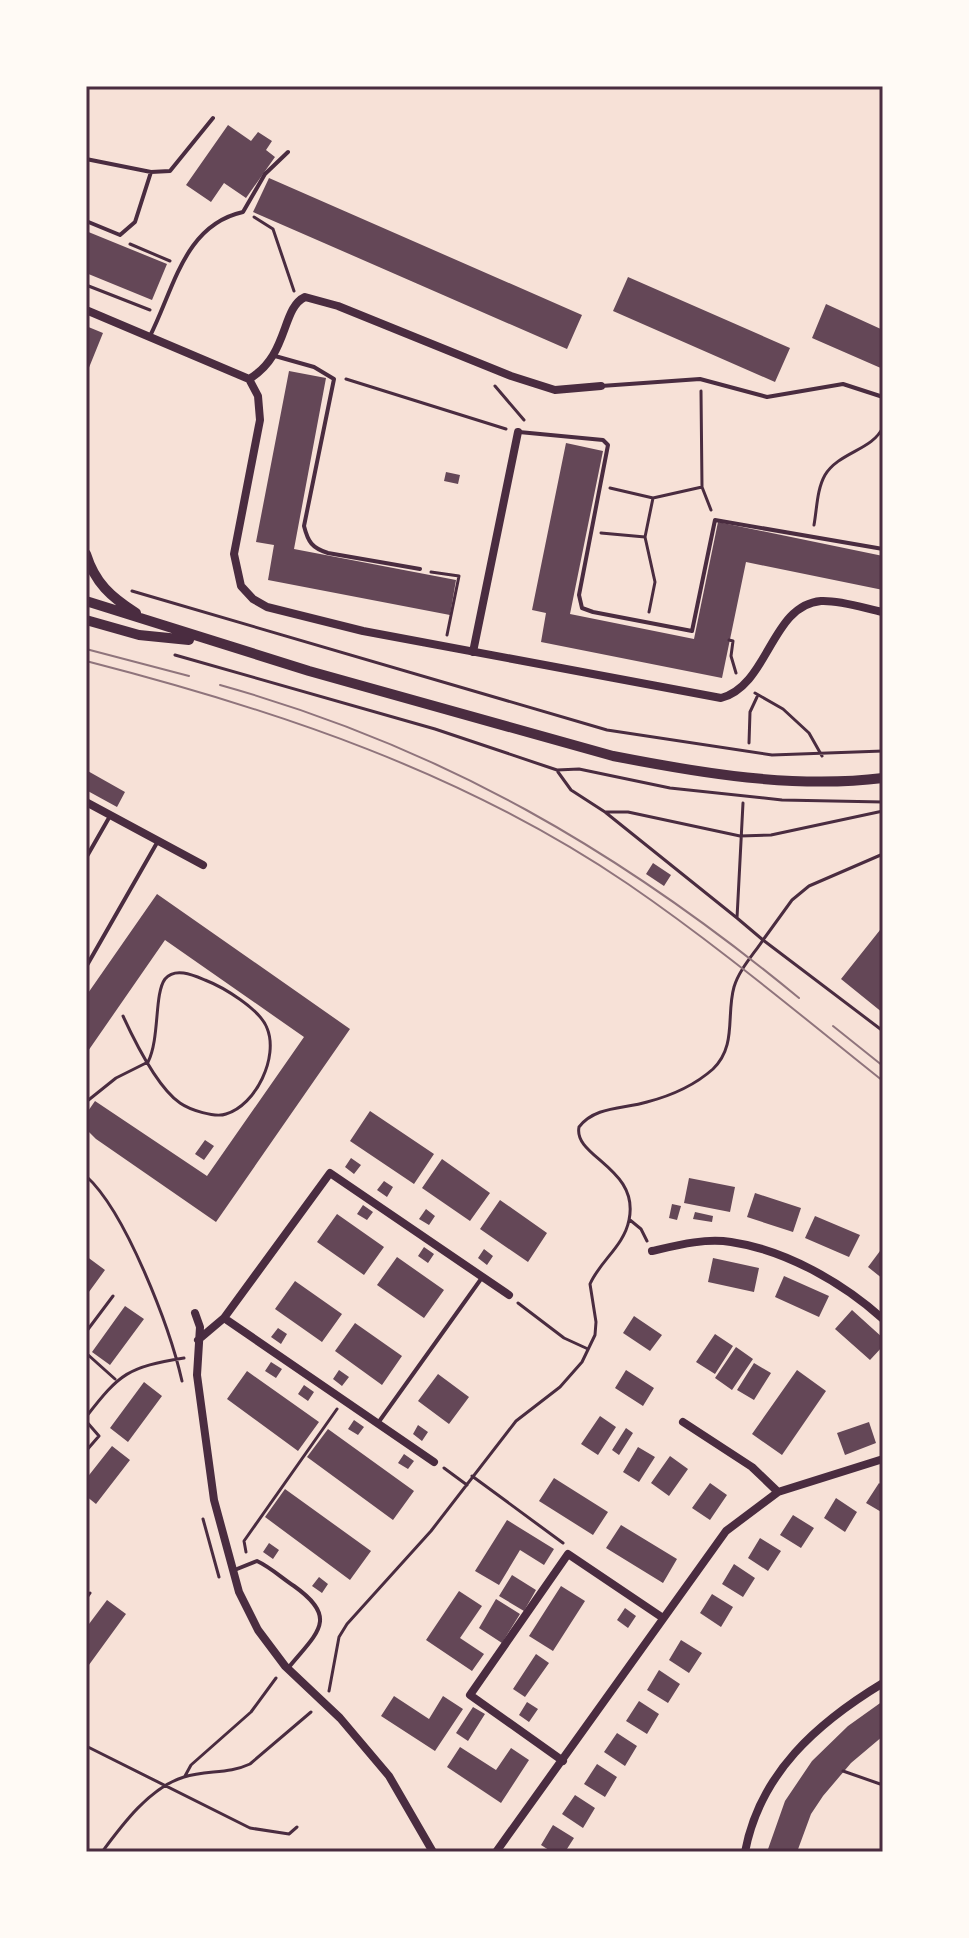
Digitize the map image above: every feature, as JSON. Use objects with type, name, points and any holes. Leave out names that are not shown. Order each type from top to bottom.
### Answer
[{"type":"street","points":[[249,379],[275,356],[298,300],[315,298],[555,390],[601,386]]},
{"type":"street","points":[[86,310],[249,379],[258,396],[260,420],[235,535],[236,573],[241,586],[267,607],[473,652],[721,698],[746,683],[794,613],[807,604],[824,601],[883,612]]},
{"type":"street","points":[[473,652],[518,432]]},
{"type":"street","points":[[86,554],[98,582],[111,597],[147,621]]},
{"type":"street","points":[[86,601],[207,641],[613,756],[662,766],[784,780],[883,778]]},
{"type":"street","points":[[86,620],[139,635],[207,641]]},
{"type":"street","points":[[86,802],[203,865]]},
{"type":"street","points":[[198,1340],[224,1318],[330,1173],[509,1295]]},
{"type":"street","points":[[652,1251],[690,1242],[731,1242],[809,1269],[847,1289],[883,1319]]},
{"type":"street","points":[[195,1313],[200,1327],[196,1357],[214,1500],[231,1571],[258,1630],[287,1668],[352,1732],[389,1776],[433,1852]]},
{"type":"street","points":[[224,1318],[434,1462]]},
{"type":"street","points":[[683,1422],[752,1467],[778,1492]]},
{"type":"street","points":[[496,1852],[726,1531],[778,1492],[883,1459]]},
{"type":"street","points":[[563,1761],[470,1695],[568,1554],[663,1618]]},
{"type":"street","points":[[745,1852],[760,1800],[788,1758],[825,1722],[883,1683]]},
{"type":"lane","points":[[86,159],[151,172],[170,171],[213,118]]},
{"type":"lane","points":[[150,336],[187,252],[198,237],[228,215],[243,212],[265,174],[288,152]]},
{"type":"lane","points":[[86,221],[120,235],[135,222],[151,172]]},
{"type":"lane","points":[[275,356],[314,367],[334,379],[304,526],[308,540],[317,549],[328,553],[420,569]]},
{"type":"lane","points":[[601,386],[700,379],[767,397],[843,384],[883,397]]},
{"type":"lane","points":[[518,432],[603,440],[608,445],[579,595],[582,608],[692,631],[715,520],[883,549]]},
{"type":"lane","points":[[86,858],[110,816]]},
{"type":"lane","points":[[86,967],[158,841]]},
{"type":"lane","points":[[378,1423],[483,1277]]},
{"type":"lane","points":[[231,1571],[249,1562],[263,1564],[315,1601],[320,1609],[317,1632],[287,1668]]},
{"type":"path","points":[[243,212],[273,229],[298,300]]},
{"type":"path","points":[[131,245],[159,256]]},
{"type":"path","points":[[86,285],[161,315]]},
{"type":"path","points":[[489,367],[487,376],[534,432]]},
{"type":"path","points":[[334,379],[344,379],[518,432]]},
{"type":"path","points":[[700,379],[702,487],[715,520]]},
{"type":"path","points":[[813,536],[825,475],[837,460],[879,436],[883,427]]},
{"type":"path","points":[[602,486],[653,498],[702,487]]},
{"type":"path","points":[[647,623],[655,582],[645,537],[653,498]]},
{"type":"path","points":[[593,532],[645,537]]},
{"type":"path","points":[[420,569],[459,576],[445,646]]},
{"type":"path","points":[[129,590],[607,730],[772,755],[822,756],[883,751]]},
{"type":"path","points":[[749,743],[752,704],[757,697],[766,698],[809,733],[822,756]]},
{"type":"path","points":[[557,770],[571,790],[605,812],[763,940],[883,1031]]},
{"type":"path","points":[[737,918],[743,803]]},
{"type":"path","points":[[605,812],[628,812],[740,836],[771,835],[883,811]]},
{"type":"path","points":[[320,1701],[332,1686],[339,1637],[347,1624],[431,1531],[516,1421],[574,1372],[588,1350],[596,1322],[590,1284],[617,1246],[630,1220],[630,1201],[620,1179],[578,1139],[579,1127],[601,1112],[648,1102],[679,1091],[716,1066],[729,1041],[733,990],[738,977],[792,900],[831,873],[868,863],[883,854]]},
{"type":"path","points":[[86,1102],[88,1096],[148,1062],[158,1035],[159,995],[167,977],[173,973],[184,972],[210,982],[257,1014],[267,1026],[271,1046],[267,1068],[256,1089],[237,1109],[223,1116],[189,1108],[176,1101],[148,1062],[139,1052],[123,1016]]},
{"type":"path","points":[[630,1220],[641,1229],[652,1251]]},
{"type":"path","points":[[509,1295],[564,1338],[588,1350]]},
{"type":"path","points":[[86,1332],[113,1296]]},
{"type":"path","points":[[86,1353],[115,1379]]},
{"type":"path","points":[[86,1451],[99,1436],[86,1419],[115,1379],[132,1369],[196,1357]]},
{"type":"path","points":[[249,1562],[244,1541],[343,1400]]},
{"type":"path","points":[[454,1475],[467,1485]]},
{"type":"path","points":[[472,1476],[565,1544],[568,1554]]},
{"type":"path","points":[[86,1599],[90,1593]]},
{"type":"path","points":[[185,1776],[191,1765],[251,1712],[276,1678]]},
{"type":"path","points":[[102,1852],[164,1785],[185,1776],[240,1769],[263,1754],[311,1712],[321,1722]]},
{"type":"path","points":[[86,1746],[250,1828],[289,1834],[297,1827]]},
{"type":"path","points":[[843,1771],[883,1785]]},
{"type":"building","points":[[228,125],[251,141],[258,132],[272,141],[266,150],[275,157],[246,198],[224,183],[211,202],[186,185]]},
{"type":"building","points":[[269,178],[582,315],[567,349],[253,212]]},
{"type":"building","points":[[86,231],[167,264],[152,300],[86,273]]},
{"type":"building","points":[[628,277],[790,348],[775,382],[613,311]]},
{"type":"building","points":[[826,304],[883,330],[883,369],[812,338]]},
{"type":"building","points":[[86,326],[103,333],[86,375]]},
{"type":"building","points":[[289,371],[326,378],[294,549],[456,580],[450,615],[268,580],[274,545],[256,542]]},
{"type":"building","points":[[566,443],[603,451],[570,614],[694,639],[718,522],[883,556],[883,590],[746,562],[722,678],[541,642],[546,613],[532,610]]},
{"type":"building","points":[[446,472],[460,475],[458,484],[444,481]]},
{"type":"building","points":[[86,770],[125,792],[117,807],[86,790]]},
{"type":"building","points":[[653,863],[671,875],[664,886],[646,874]]},
{"type":"building","points":[[157,894],[350,1029],[216,1222],[96,1139],[86,1129],[86,1114],[95,1101],[207,1176],[304,1037],[165,940],[86,1054],[86,996]]},
{"type":"building","points":[[880,930],[883,932],[883,1013],[841,979]]},
{"type":"building","points":[[370,1111],[434,1154],[414,1184],[350,1141]]},
{"type":"building","points":[[205,1140],[214,1146],[204,1160],[195,1154]]},
{"type":"building","points":[[351,1158],[361,1165],[354,1174],[345,1167]]},
{"type":"building","points":[[442,1159],[490,1193],[470,1221],[422,1188]]},
{"type":"building","points":[[689,1178],[735,1187],[730,1212],[684,1203]]},
{"type":"building","points":[[384,1181],[393,1187],[387,1197],[377,1190]]},
{"type":"building","points":[[755,1193],[801,1208],[793,1232],[747,1217]]},
{"type":"building","points":[[500,1200],[547,1233],[528,1262],[480,1229]]},
{"type":"building","points":[[672,1204],[681,1206],[677,1220],[669,1218]]},
{"type":"building","points":[[363,1205],[373,1212],[367,1220],[357,1214]]},
{"type":"building","points":[[426,1209],[435,1216],[429,1225],[419,1219]]},
{"type":"building","points":[[695,1212],[713,1216],[712,1222],[693,1219]]},
{"type":"building","points":[[337,1214],[384,1247],[364,1275],[317,1242]]},
{"type":"building","points":[[815,1216],[860,1235],[849,1257],[805,1238]]},
{"type":"building","points":[[424,1247],[434,1254],[428,1263],[418,1256]]},
{"type":"building","points":[[883,1247],[883,1279],[868,1267]]},
{"type":"building","points":[[484,1249],[493,1256],[487,1265],[478,1258]]},
{"type":"building","points":[[86,1256],[105,1270],[86,1296]]},
{"type":"building","points":[[397,1257],[444,1290],[424,1318],[377,1285]]},
{"type":"building","points":[[713,1258],[759,1268],[754,1292],[708,1282]]},
{"type":"building","points":[[784,1276],[829,1296],[819,1317],[775,1297]]},
{"type":"building","points":[[295,1281],[342,1314],[322,1342],[275,1309]]},
{"type":"building","points":[[125,1306],[144,1319],[110,1365],[92,1352]]},
{"type":"building","points":[[852,1310],[883,1338],[883,1346],[870,1360],[835,1329]]},
{"type":"building","points":[[634,1316],[662,1335],[650,1351],[623,1333]]},
{"type":"building","points":[[355,1323],[402,1356],[382,1385],[335,1351]]},
{"type":"building","points":[[278,1328],[287,1334],[281,1344],[271,1337]]},
{"type":"building","points":[[715,1334],[733,1346],[715,1374],[696,1362]]},
{"type":"building","points":[[736,1347],[753,1359],[732,1390],[715,1378]]},
{"type":"building","points":[[271,1362],[282,1369],[276,1378],[265,1371]]},
{"type":"building","points":[[754,1363],[771,1373],[754,1400],[737,1390]]},
{"type":"building","points":[[339,1370],[349,1377],[342,1386],[333,1379]]},
{"type":"building","points":[[626,1370],[654,1388],[643,1406],[615,1388]]},
{"type":"building","points":[[797,1370],[826,1391],[782,1455],[752,1434]]},
{"type":"building","points":[[247,1371],[319,1422],[298,1451],[227,1399]]},
{"type":"building","points":[[438,1374],[469,1397],[449,1424],[418,1401]]},
{"type":"building","points":[[144,1382],[162,1396],[128,1442],[110,1428]]},
{"type":"building","points":[[304,1385],[314,1392],[308,1401],[298,1394]]},
{"type":"building","points":[[600,1416],[616,1427],[598,1455],[581,1444]]},
{"type":"building","points":[[354,1420],[364,1427],[358,1435],[348,1429]]},
{"type":"building","points":[[869,1422],[876,1443],[845,1455],[837,1433]]},
{"type":"building","points":[[418,1425],[428,1432],[422,1441],[413,1434]]},
{"type":"building","points":[[626,1428],[633,1433],[619,1455],[612,1450]]},
{"type":"building","points":[[328,1429],[414,1491],[393,1520],[307,1457]]},
{"type":"building","points":[[112,1446],[130,1460],[96,1504],[86,1496],[86,1479]]},
{"type":"building","points":[[638,1447],[655,1457],[639,1482],[623,1472]]},
{"type":"building","points":[[404,1454],[414,1461],[408,1469],[398,1463]]},
{"type":"building","points":[[670,1456],[688,1469],[669,1496],[651,1483]]},
{"type":"building","points":[[554,1478],[608,1512],[593,1535],[539,1501]]},
{"type":"building","points":[[710,1483],[727,1495],[710,1520],[692,1508]]},
{"type":"building","points":[[879,1483],[883,1486],[883,1513],[866,1503]]},
{"type":"building","points":[[285,1489],[371,1551],[350,1580],[265,1517]]},
{"type":"building","points":[[836,1498],[857,1512],[845,1532],[824,1518]]},
{"type":"building","points":[[793,1515],[814,1528],[801,1548],[780,1535]]},
{"type":"building","points":[[507,1520],[554,1549],[544,1565],[520,1550],[499,1585],[475,1571]]},
{"type":"building","points":[[621,1525],[677,1559],[663,1583],[606,1548]]},
{"type":"building","points":[[760,1538],[781,1551],[768,1571],[748,1558]]},
{"type":"building","points":[[269,1543],[279,1550],[273,1559],[263,1552]]},
{"type":"building","points":[[734,1564],[755,1578],[743,1597],[722,1584]]},
{"type":"building","points":[[512,1575],[536,1590],[524,1611],[499,1596]]},
{"type":"building","points":[[319,1577],[328,1584],[322,1593],[312,1586]]},
{"type":"building","points":[[561,1586],[585,1601],[553,1651],[529,1636]]},
{"type":"building","points":[[459,1591],[482,1606],[460,1638],[484,1654],[472,1671],[426,1640]]},
{"type":"building","points":[[712,1594],[733,1607],[721,1627],[700,1613]]},
{"type":"building","points":[[496,1599],[520,1614],[502,1643],[479,1628]]},
{"type":"building","points":[[107,1600],[126,1614],[86,1669],[86,1628]]},
{"type":"building","points":[[625,1608],[636,1616],[628,1628],[617,1620]]},
{"type":"building","points":[[681,1640],[702,1653],[689,1673],[669,1660]]},
{"type":"building","points":[[536,1654],[549,1663],[525,1697],[513,1689]]},
{"type":"building","points":[[659,1670],[680,1684],[668,1703],[647,1690]]},
{"type":"building","points":[[394,1696],[429,1719],[443,1696],[463,1709],[435,1751],[381,1716]]},
{"type":"building","points":[[639,1701],[659,1714],[647,1734],[626,1721]]},
{"type":"building","points":[[883,1701],[883,1736],[851,1763],[823,1796],[811,1814],[797,1852],[767,1852],[785,1801],[812,1761],[848,1726]]},
{"type":"building","points":[[527,1702],[538,1709],[529,1722],[519,1715]]},
{"type":"building","points":[[473,1707],[485,1714],[468,1741],[456,1733]]},
{"type":"building","points":[[617,1733],[637,1746],[625,1766],[604,1752]]},
{"type":"building","points":[[460,1747],[496,1770],[511,1748],[529,1760],[501,1803],[447,1767]]},
{"type":"building","points":[[597,1764],[617,1777],[605,1797],[584,1784]]},
{"type":"building","points":[[575,1795],[595,1808],[583,1828],[562,1814]]},
{"type":"building","points":[[553,1825],[574,1838],[565,1852],[552,1852],[541,1845]]},
{"type":"tram line","points":[[86,649],[189,676]]},
{"type":"tram line","points":[[86,661],[298,724],[434,777],[501,809],[565,844],[661,907],[883,1081]]},
{"type":"tram line","points":[[220,685],[301,710],[379,740],[454,773],[526,810],[597,851],[665,896],[799,998]]},
{"type":"tram line","points":[[833,1026],[883,1066]]}]
